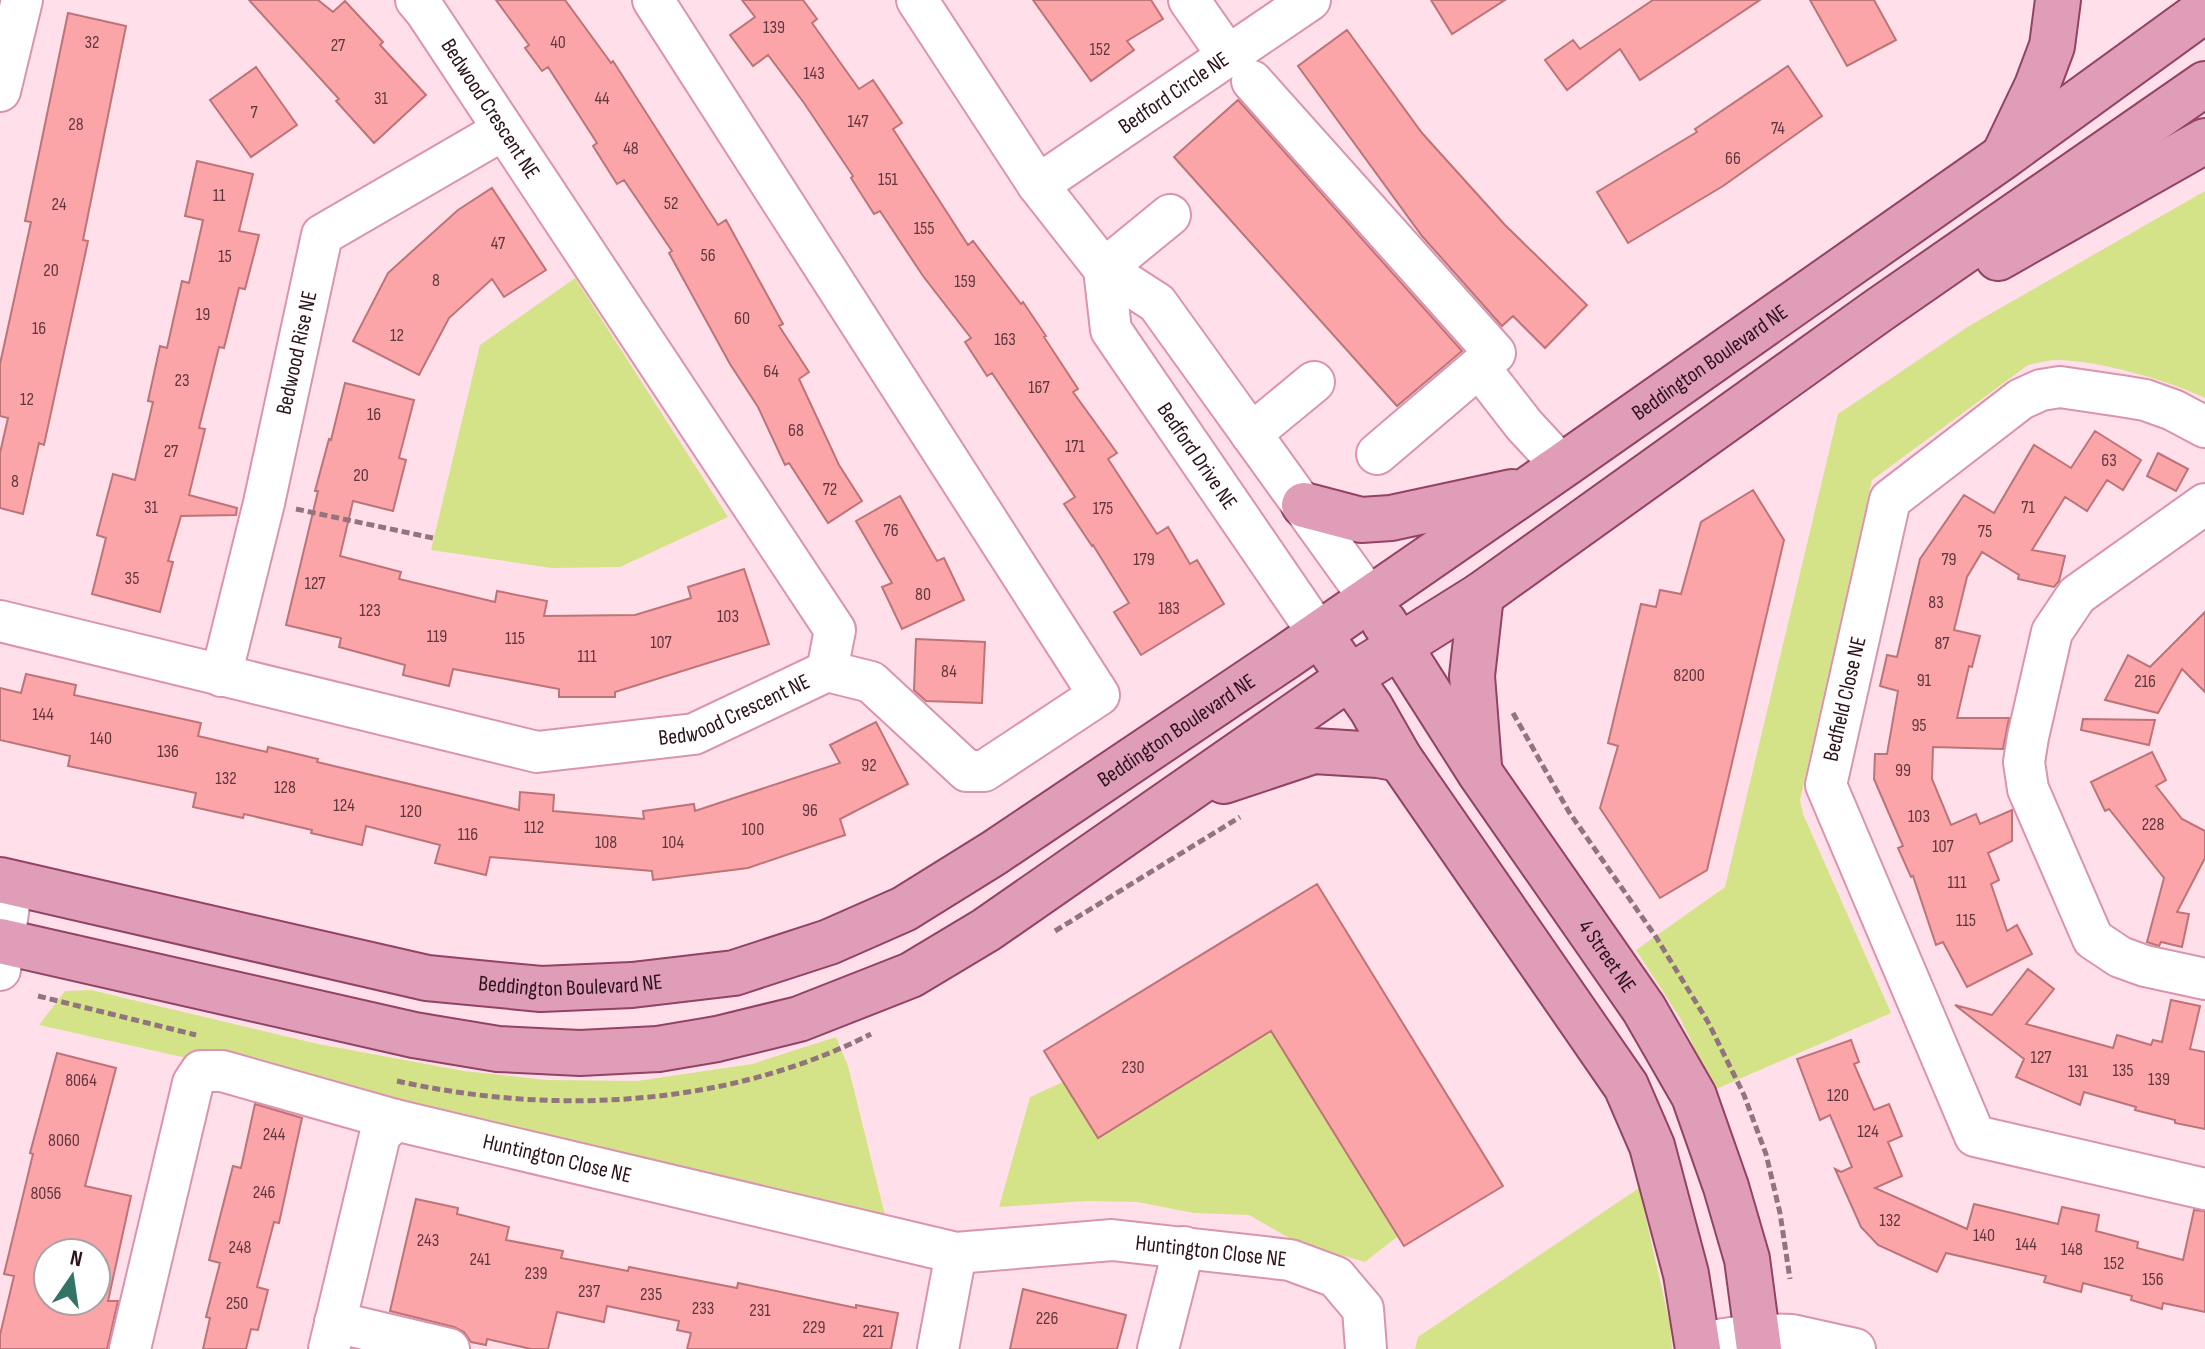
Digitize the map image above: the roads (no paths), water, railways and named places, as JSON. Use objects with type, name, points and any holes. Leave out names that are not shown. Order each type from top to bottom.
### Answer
[{"type":"main road","points":[[2004,156],[2052,46],[2058,0]]},
{"type":"main road","name":"Beddington Boulevard NE","points":[[6,882],[427,978],[541,989],[632,985],[734,973],[829,942],[904,909],[994,853],[1319,634],[2004,156],[2205,10]]},
{"type":"main road","points":[[1,951],[414,1035],[498,1049],[580,1053],[658,1049],[717,1039],[799,1019],[911,975],[986,930],[1350,677],[1481,595],[1879,310],[2205,84]]},
{"type":"main road","points":[[1879,310],[1944,289],[2205,141]]},
{"type":"main road","points":[[1304,505],[1361,520],[1376,519],[1546,477]]},
{"type":"main road","points":[[1480,773],[1472,676],[1481,595]]},
{"type":"main road","name":"4 Street NE","points":[[1370,599],[1480,773],[1644,1009],[1694,1096],[1747,1259],[1758,1342]]},
{"type":"main road","points":[[1319,634],[1371,708],[1400,759],[1626,1086],[1652,1146],[1686,1274],[1698,1346]]},
{"type":"main road","points":[[1184,794],[1314,751],[1400,759]]},
{"type":"street","name":"Bedwood Crescent NE","points":[[0,621],[537,752],[694,734],[827,671],[835,630],[416,0]]},
{"type":"street","points":[[653,0],[1099,695],[984,771],[967,771],[871,682],[827,671]]},
{"type":"street","points":[[917,0],[1038,185],[1104,269],[1157,303],[1370,599]]},
{"type":"street","points":[[1189,0],[1240,69],[1495,353],[1377,454]]},
{"type":"street","name":"Bedford Circle NE","points":[[1038,185],[1240,69],[1310,0]]},
{"type":"street","points":[[0,91],[13,15]]},
{"type":"street","name":"Bedwood Rise NE","points":[[221,676],[264,503],[322,235],[503,130]]},
{"type":"street","points":[[1104,269],[1170,215]]},
{"type":"street","name":"Bedford Drive NE","points":[[1104,269],[1111,330],[1319,634]]},
{"type":"street","points":[[1479,367],[1524,425],[1546,477]]},
{"type":"street","points":[[1251,434],[1314,382]]},
{"type":"street","name":"Bedfield Close NE","points":[[2205,427],[2145,400],[2060,387],[2041,390],[2021,399],[1890,500],[1826,785],[1975,1136],[2205,1189]]},
{"type":"street","points":[[2205,504],[2077,595],[2052,632],[2024,762],[2028,789],[2093,939],[2120,957],[2145,966],[2205,979]]},
{"type":"street","points":[[1,951],[6,882]]},
{"type":"street","name":"Huntington Close NE","points":[[130,1349],[193,1083],[201,1071],[222,1071],[395,1120],[956,1253],[1112,1240],[1290,1260],[1336,1277],[1363,1309],[1366,1349]]},
{"type":"street","points":[[395,1120],[380,1135],[332,1336],[449,1349]]},
{"type":"street","points":[[1158,1349],[1184,1247]]},
{"type":"street","points":[[938,1349],[956,1253]]},
{"type":"street","points":[[1698,1346],[1758,1342],[1792,1335],[1855,1349]]}]
